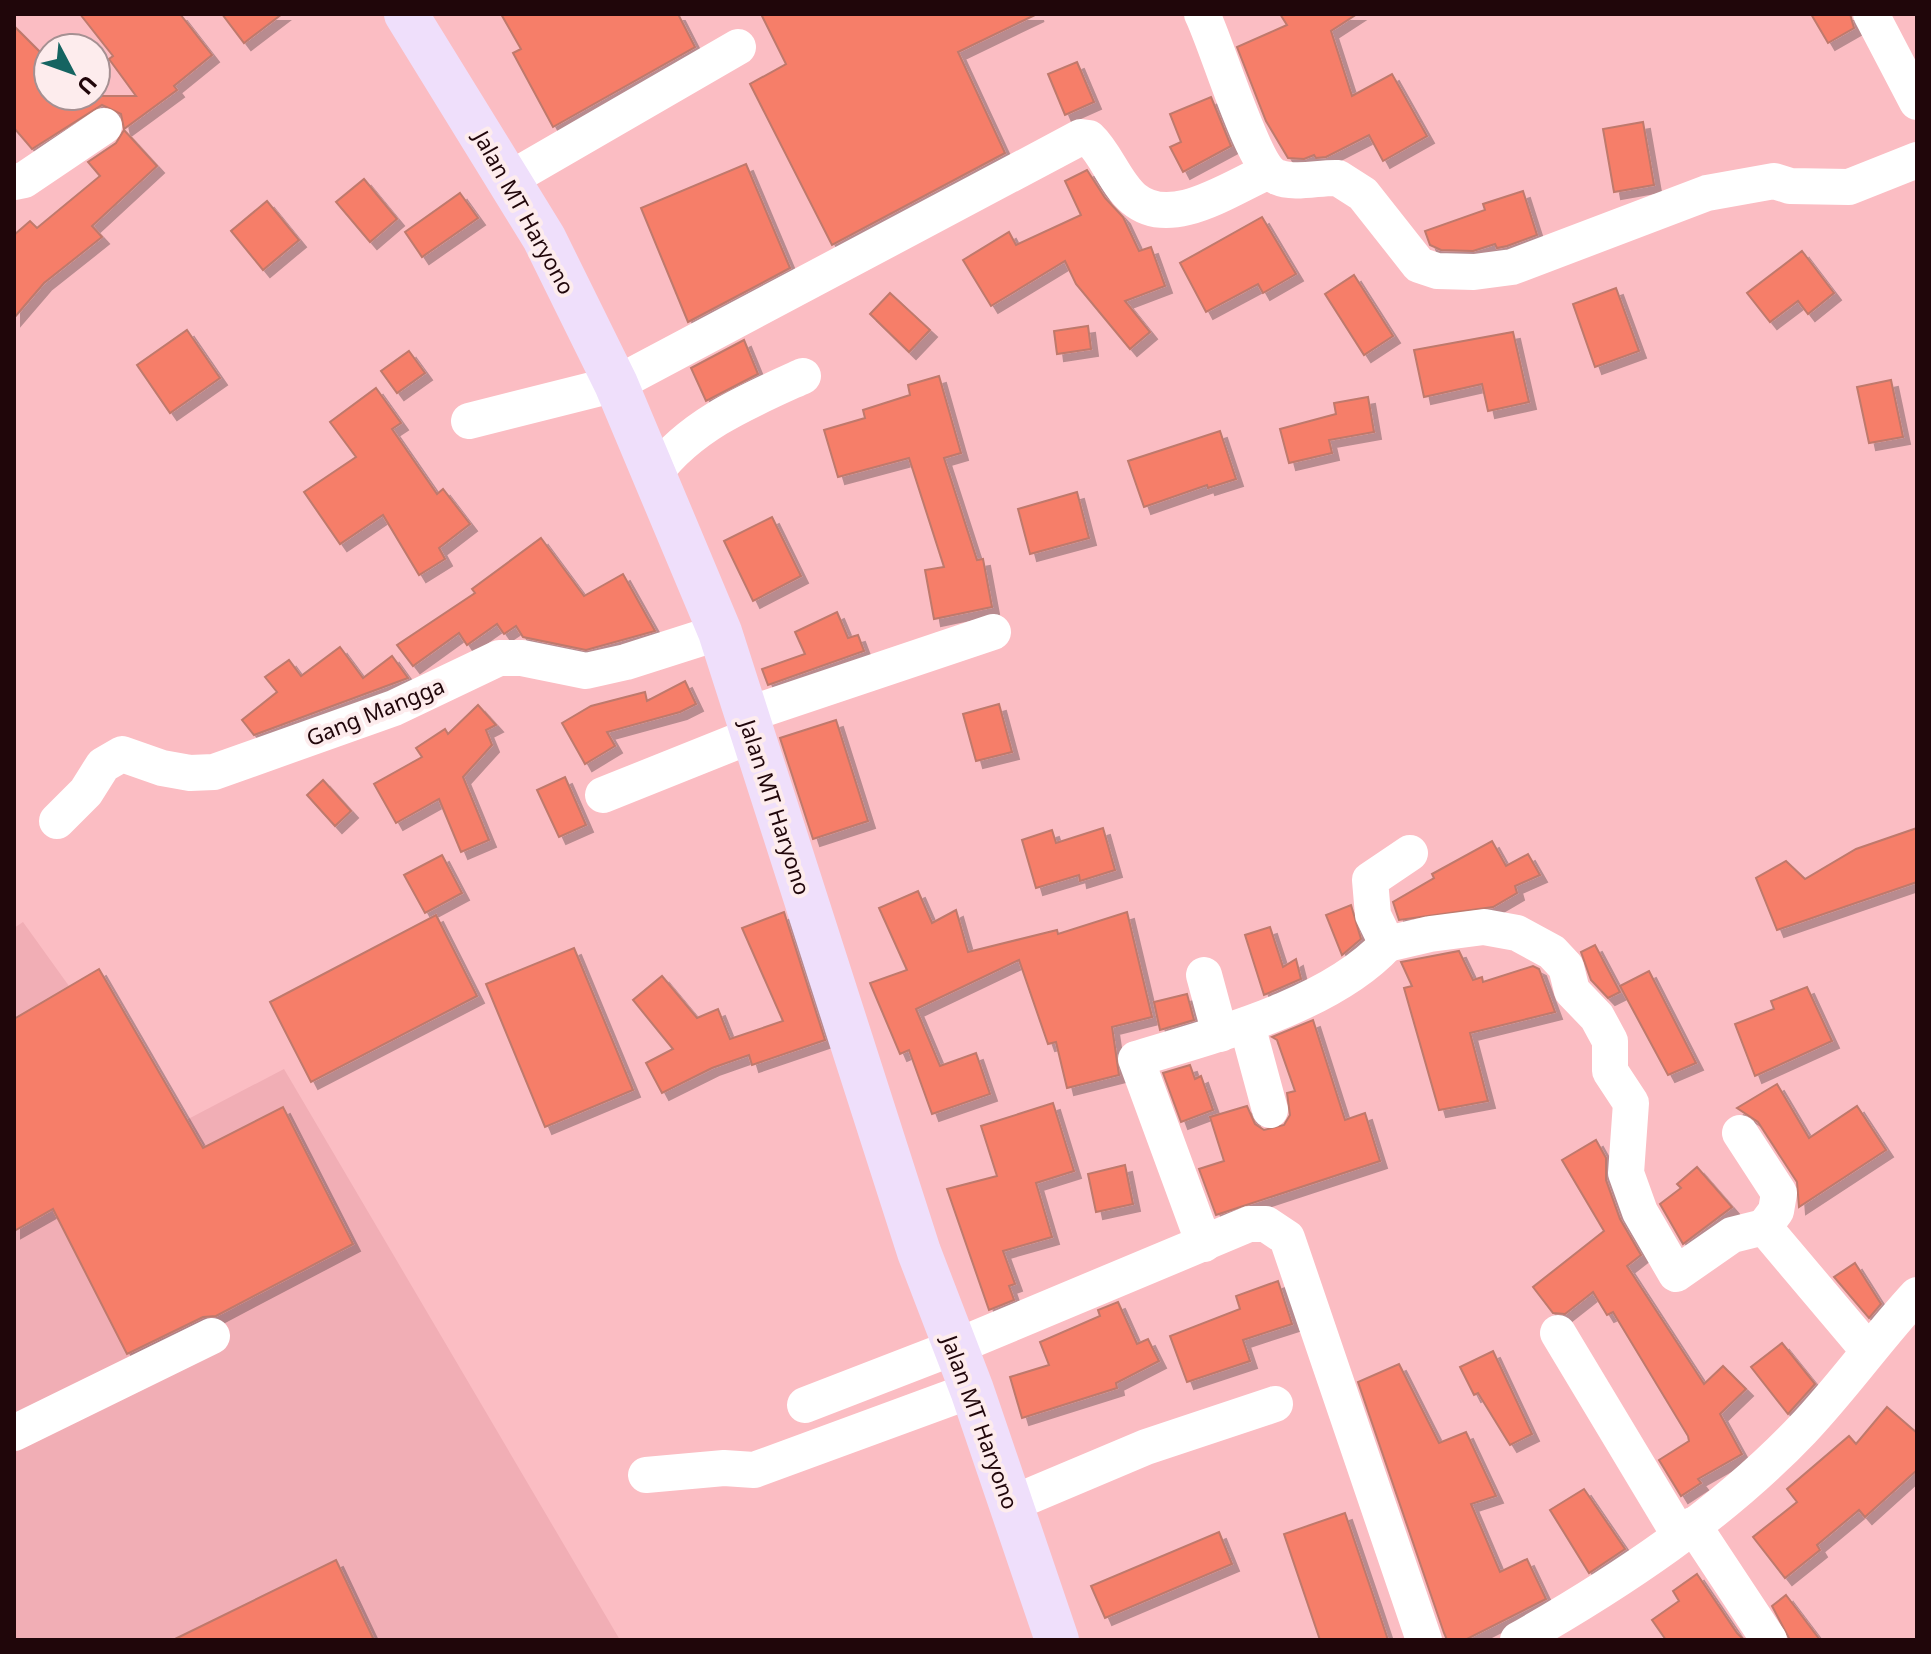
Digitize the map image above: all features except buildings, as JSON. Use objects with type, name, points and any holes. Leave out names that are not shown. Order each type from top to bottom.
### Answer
[{"type":"main road","name":"Jalan MT Haryono","points":[[406,14],[544,238],[616,384],[720,632],[887,1154],[1057,1640]]},
{"type":"street","points":[[1871,14],[1917,102]]},
{"type":"street","points":[[1214,18],[1247,133],[1267,172],[1287,181],[1338,178],[1363,194],[1393,230],[1407,254],[1419,265],[1437,271],[1474,272],[1512,267],[1707,193],[1774,181],[1790,186],[1849,187],[1917,160]]},
{"type":"street","points":[[510,179],[738,47]]},
{"type":"street","points":[[14,182],[24,180],[104,126]]},
{"type":"street","points":[[469,421],[616,384],[1081,137],[1089,138],[1097,146],[1132,198],[1154,211],[1178,210],[1267,172]]},
{"type":"street","points":[[655,473],[672,451],[707,424],[803,376]]},
{"type":"street","name":"Gang Mangga","points":[[57,821],[86,792],[103,765],[122,754],[176,771],[214,772],[394,708],[499,658],[522,658],[586,671],[720,632]]},
{"type":"street","points":[[603,795],[750,725],[993,632]]},
{"type":"street","points":[[1387,944],[1373,915],[1370,880],[1410,853]]},
{"type":"street","points":[[1204,1244],[1136,1059],[1234,1029],[1365,968],[1387,944],[1430,934],[1484,927],[1517,933],[1552,952],[1566,967],[1572,991],[1597,1017],[1610,1041],[1610,1071],[1631,1103],[1626,1173],[1640,1212],[1676,1274],[1732,1235],[1764,1227],[1776,1211],[1779,1193],[1740,1133]]},
{"type":"street","points":[[1204,975],[1234,1029],[1270,1110]]},
{"type":"street","points":[[805,1405],[955,1347],[1249,1224],[1266,1224],[1287,1238],[1424,1640]]},
{"type":"street","points":[[1764,1227],[1867,1349]]},
{"type":"street","points":[[1518,1640],[1604,1589],[1686,1530],[1802,1430],[1867,1349],[1917,1295]]},
{"type":"street","points":[[1558,1333],[1686,1530],[1769,1640]]},
{"type":"street","points":[[14,1433],[212,1336]]},
{"type":"street","points":[[646,1475],[724,1468],[754,1470],[972,1390]]},
{"type":"street","points":[[1011,1504],[1146,1447],[1275,1404]]},
{"type":"shaded area","points":[[23,922],[171,1128],[284,1069],[620,1640],[14,1640],[14,928]]}]
